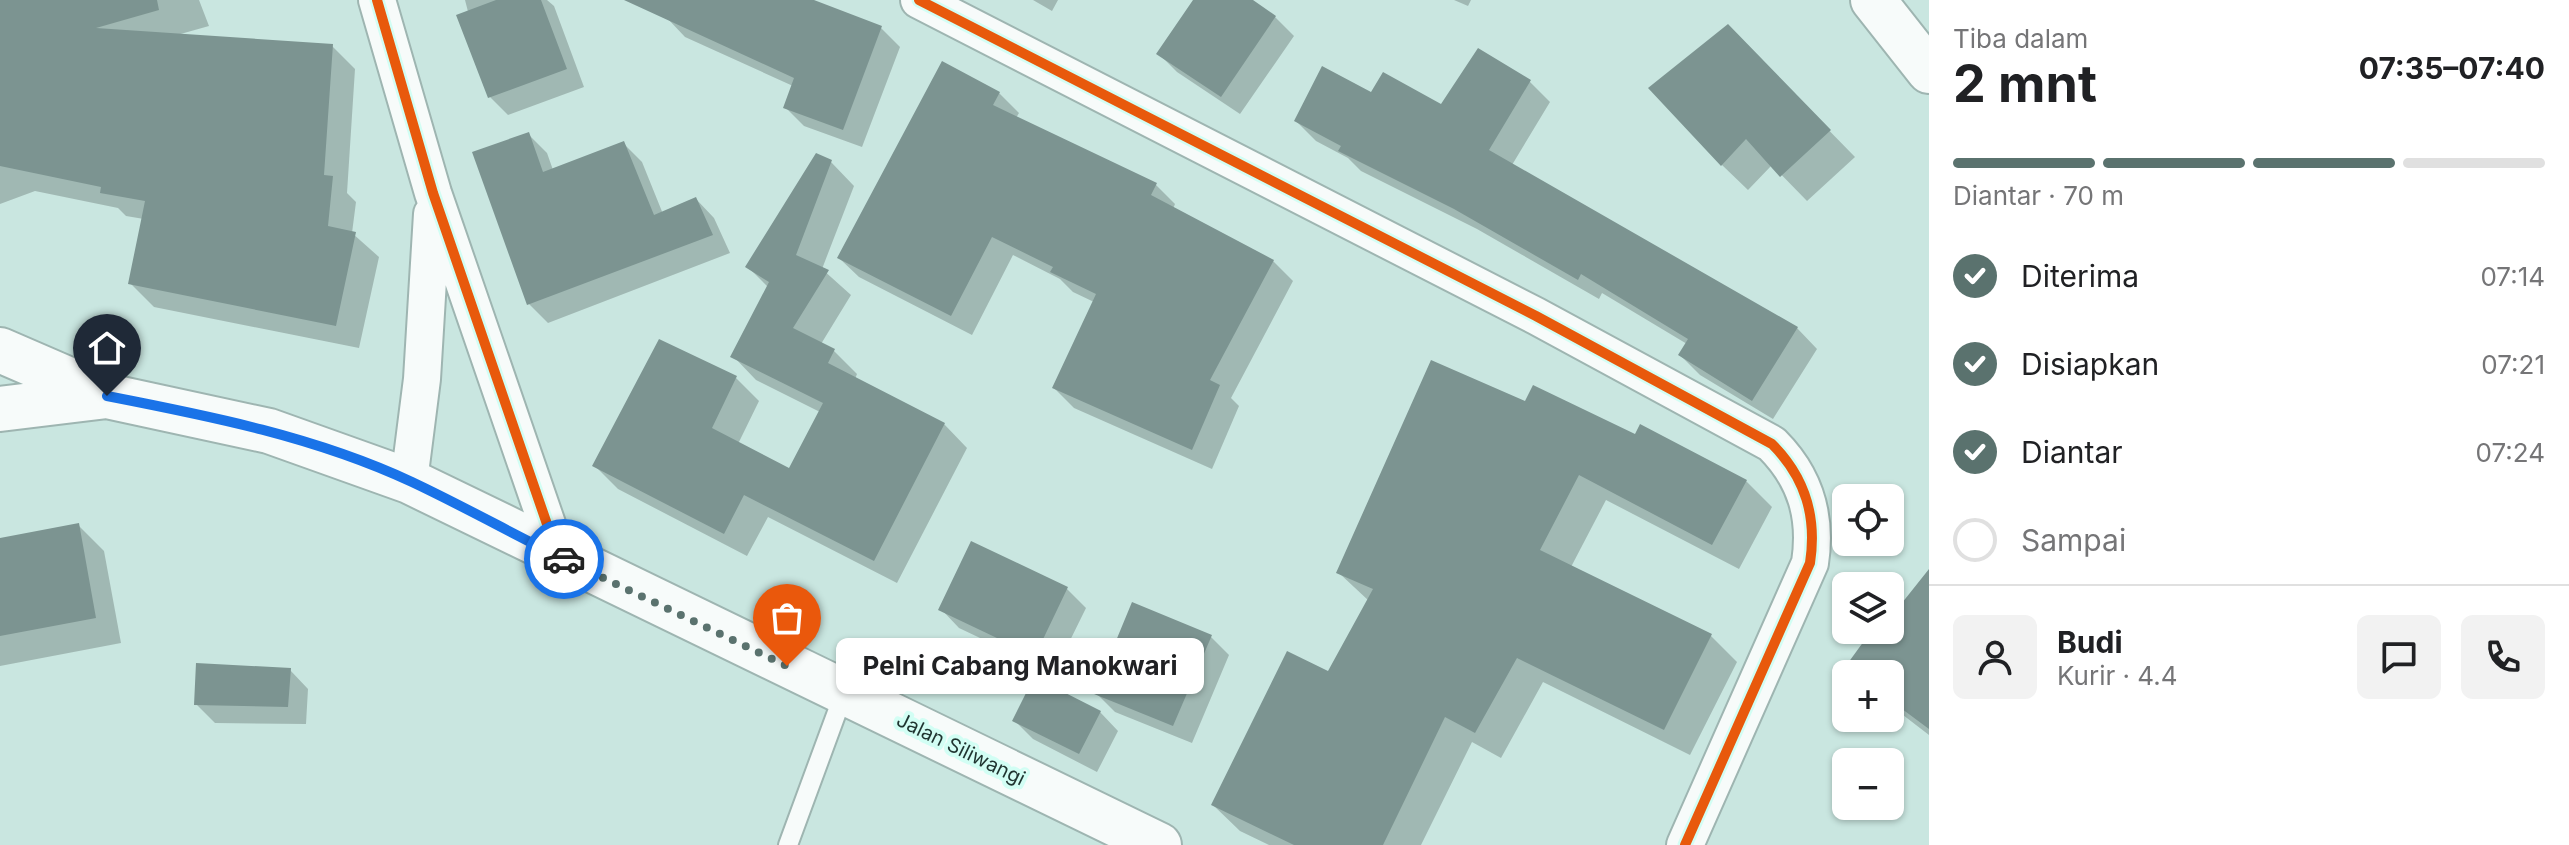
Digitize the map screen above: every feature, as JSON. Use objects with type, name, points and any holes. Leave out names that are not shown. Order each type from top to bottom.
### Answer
[{"type":"main road","points":[[1873,0],[1929,71]]},
{"type":"main road","points":[[0,350],[107,396]]},
{"type":"main road","name":"Jalan Siliwangi","points":[[0,409],[107,396],[269,431],[409,481],[558,556],[1159,845]]},
{"type":"street","points":[[377,0],[433,193],[558,556]]},
{"type":"street","points":[[919,0],[1536,316],[1772,444],[1785,458],[1808,499],[1813,521],[1810,563],[1685,845]]},
{"type":"street","points":[[409,481],[422,379],[433,193]]},
{"type":"lane","points":[[788,845],[844,693]]},
{"type":"building","points":[[0,0],[157,0],[159,10],[96,28],[333,44],[324,175],[333,176],[328,226],[356,232],[336,326],[128,284],[145,201],[100,193],[101,187],[0,166]]},
{"type":"building","points":[[496,0],[541,0],[567,69],[488,98],[456,15]]},
{"type":"building","points":[[624,0],[814,0],[882,26],[843,130],[783,108],[794,78]]},
{"type":"building","points":[[1193,0],[1253,0],[1276,16],[1221,97],[1156,54]]},
{"type":"building","points":[[1728,24],[1831,130],[1780,177],[1746,139],[1721,166],[1648,88]]},
{"type":"building","points":[[1478,48],[1531,80],[1489,150],[1798,327],[1752,401],[1678,355],[1688,339],[1581,274],[1578,280],[1454,209],[1338,151],[1341,146],[1294,121],[1322,66],[1371,92],[1383,72],[1441,104]]},
{"type":"building","points":[[942,61],[1000,92],[993,105],[1157,183],[1151,195],[1274,260],[1210,380],[1220,385],[1192,450],[1052,388],[1096,294],[1050,272],[1053,267],[992,237],[951,316],[837,258]]},
{"type":"building","points":[[529,132],[543,172],[624,141],[654,215],[696,197],[713,235],[527,305],[472,152]]},
{"type":"building","points":[[816,153],[832,160],[796,255],[829,270],[793,328],[835,349],[828,363],[945,423],[874,561],[744,495],[724,534],[592,466],[659,339],[737,376],[712,428],[789,468],[823,403],[730,357],[769,282],[745,267]]},
{"type":"building","points":[[1431,360],[1525,401],[1533,385],[1635,434],[1640,424],[1747,480],[1712,545],[1579,475],[1540,550],[1712,634],[1664,730],[1517,658],[1475,733],[1445,717],[1383,845],[1294,845],[1211,805],[1287,651],[1328,671],[1373,589],[1336,573]]},
{"type":"building","points":[[79,523],[96,618],[0,636],[0,538]]},
{"type":"building","points":[[971,541],[1068,587],[1035,656],[938,610]]},
{"type":"building","points":[[1929,569],[1929,729],[1904,710],[1904,660],[1850,660],[1862,644],[1904,644],[1904,600]]},
{"type":"building","points":[[1132,602],[1212,635],[1173,726],[1094,694]]},
{"type":"building","points":[[196,663],[291,668],[288,707],[194,705]]},
{"type":"building","points":[[1034,677],[1101,711],[1079,754],[1012,721]]},
{"type":"cycle path","points":[[377,0],[433,193],[558,556]]},
{"type":"cycle path","points":[[919,0],[1536,316],[1772,444],[1784,457],[1801,484],[1810,514],[1810,563],[1685,845]]},
{"type":"way so far","points":[[564,559],[787,666]]},
{"type":"place","name":"Pelni Cabang Manokwari","points":[[787,666]]},
{"type":"route","points":[[107,396],[269,431],[409,481],[564,559]]}]
